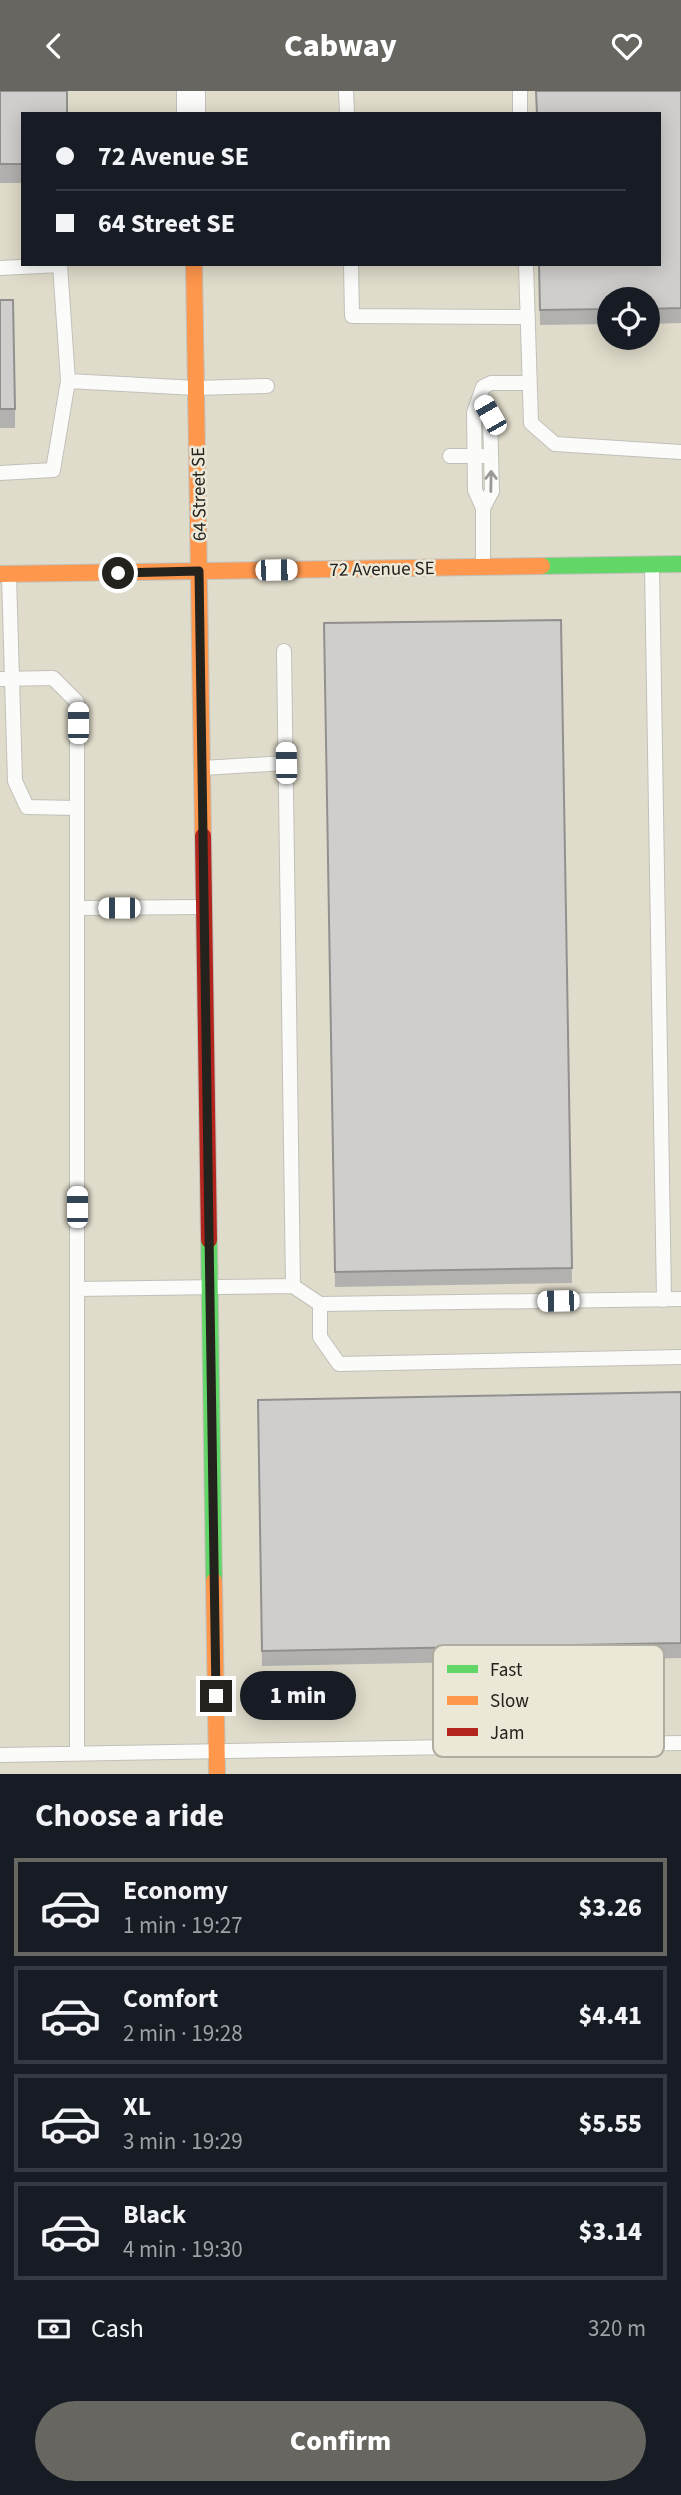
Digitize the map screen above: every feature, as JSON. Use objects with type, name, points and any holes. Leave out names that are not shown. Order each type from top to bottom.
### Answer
[{"type":"street","points":[[191,91],[191,112]]},
{"type":"street","name":"64 Street SE","points":[[194,266],[217,1774]]},
{"type":"street","name":"72 Avenue SE","points":[[5,574],[681,564]]},
{"type":"lane","points":[[346,91],[347,112]]},
{"type":"lane","points":[[520,91],[520,112]]},
{"type":"lane","points":[[0,268],[40,266]]},
{"type":"lane","points":[[0,473],[53,470],[68,381],[60,266]]},
{"type":"lane","points":[[351,266],[352,316],[528,317]]},
{"type":"lane","points":[[526,266],[531,423],[555,444],[681,452]]},
{"type":"lane","points":[[68,381],[196,388],[267,386]]},
{"type":"lane","points":[[483,567],[483,508],[475,490],[474,413],[483,387],[491,383],[528,383]]},
{"type":"lane","points":[[481,399],[490,415],[492,491],[483,508]]},
{"type":"lane","points":[[450,456],[491,456]]},
{"type":"lane","points":[[652,564],[664,1300]]},
{"type":"lane","points":[[5,574],[7,679],[15,781],[27,807],[77,808]]},
{"type":"lane","points":[[284,651],[293,1286]]},
{"type":"lane","points":[[7,679],[53,678],[78,702],[77,1754]]},
{"type":"lane","points":[[202,768],[286,763]]},
{"type":"lane","points":[[77,908],[204,907]]},
{"type":"lane","points":[[77,1289],[293,1286],[320,1304],[681,1299]]},
{"type":"lane","points":[[320,1304],[320,1337],[339,1364],[681,1357]]},
{"type":"lane","points":[[0,1755],[433,1748]]},
{"type":"shaded area","points":[[0,91],[681,91],[681,1774],[0,1774]]},
{"type":"building","points":[[0,91],[67,91],[67,112],[21,112],[21,164],[0,164]]},
{"type":"building","points":[[536,91],[681,91],[681,308],[660,309],[660,287],[597,287],[597,309],[540,310],[539,266],[661,266],[661,112],[537,112]]},
{"type":"building","points":[[0,300],[13,300],[15,409],[0,409]]},
{"type":"building","points":[[561,620],[572,1268],[335,1272],[324,623]]},
{"type":"building","points":[[681,1392],[681,1643],[433,1645],[433,1648],[262,1651],[258,1400]]},
{"type":"traffic: fast","points":[[542,566],[681,564]]},
{"type":"traffic: fast","points":[[209,1240],[214,1581]]},
{"type":"traffic: slow","points":[[194,266],[203,836]]},
{"type":"traffic: slow","points":[[0,574],[542,566]]},
{"type":"traffic: slow","points":[[214,1581],[217,1774]]},
{"type":"traffic: jam","points":[[203,836],[209,1240]]},
{"type":"route","points":[[118,573],[199,571],[216,1696]]}]
